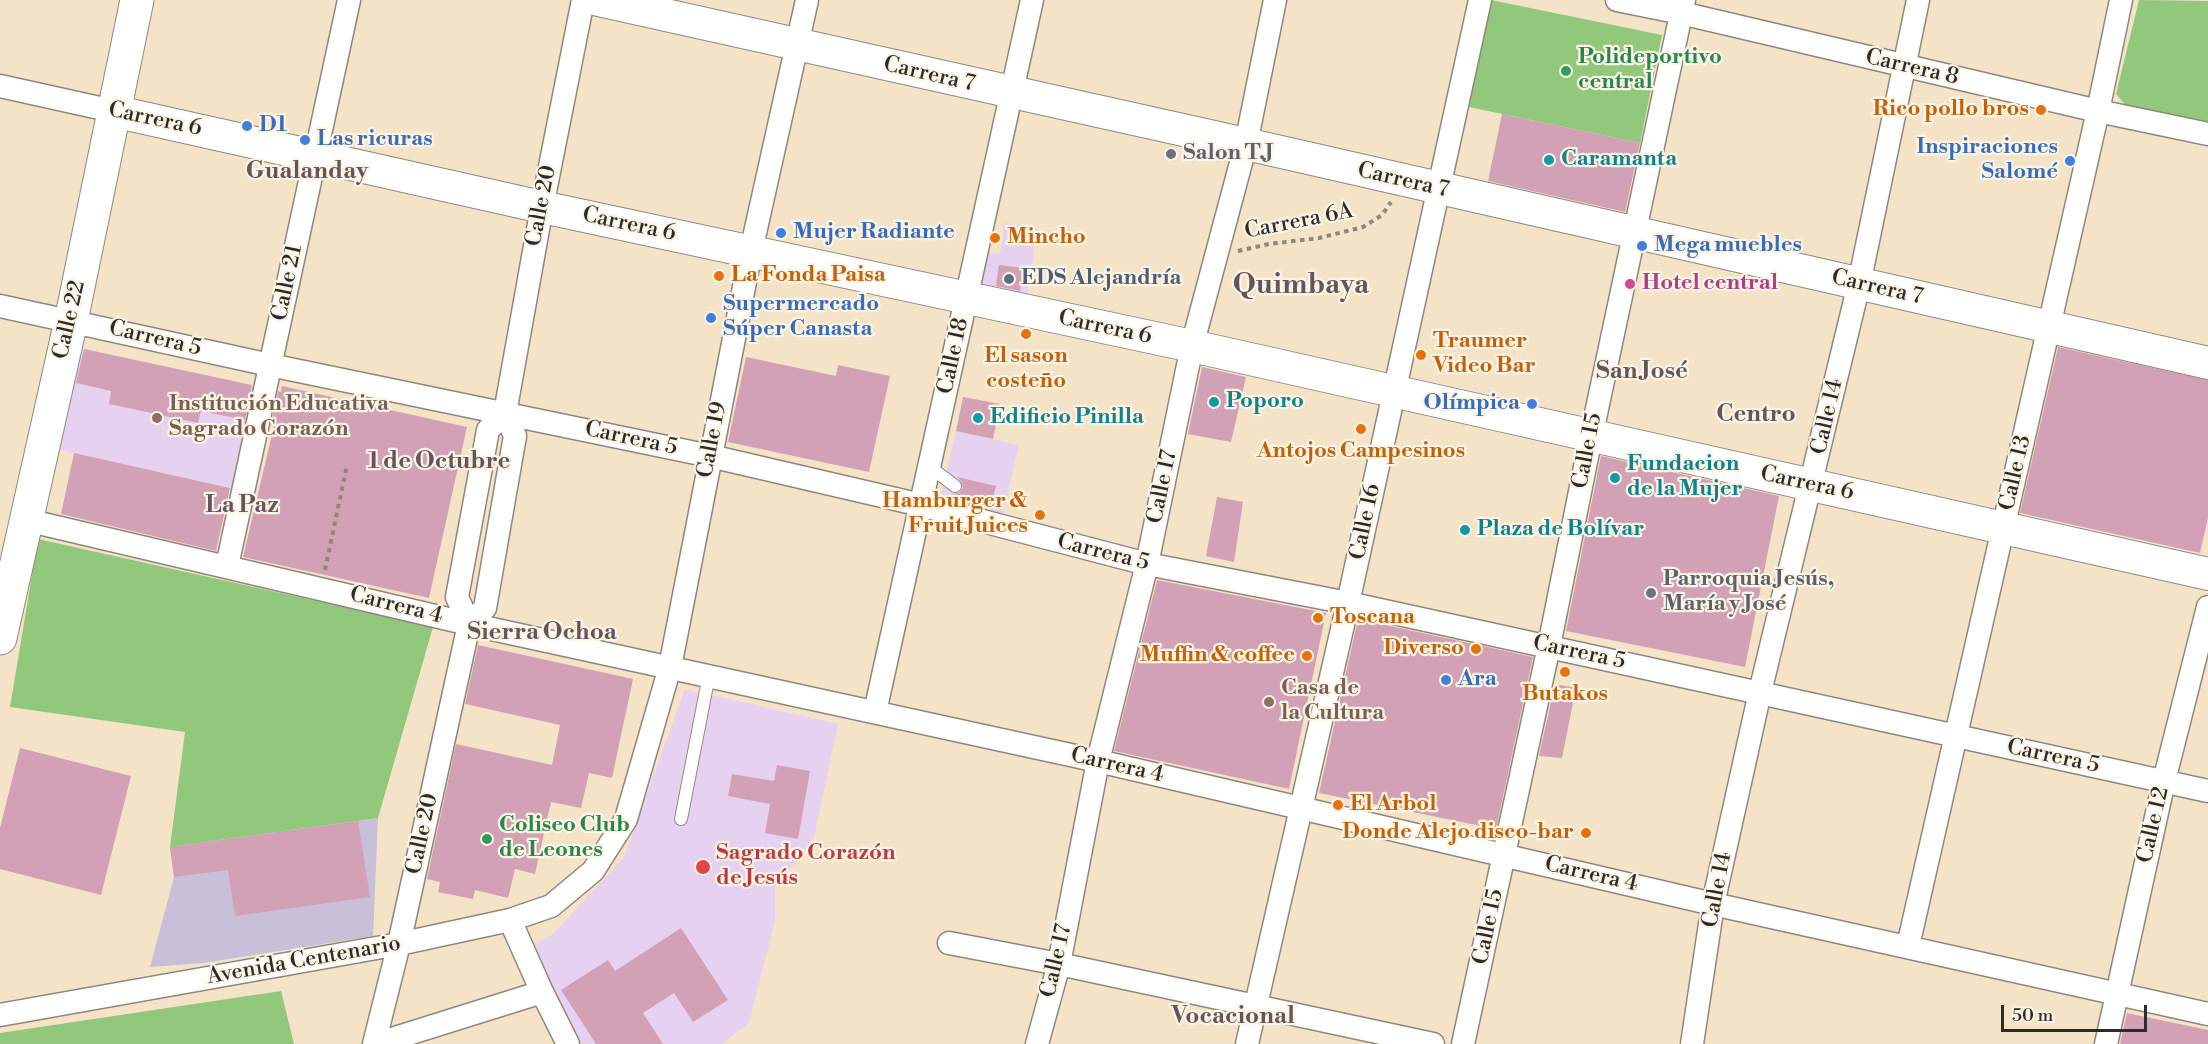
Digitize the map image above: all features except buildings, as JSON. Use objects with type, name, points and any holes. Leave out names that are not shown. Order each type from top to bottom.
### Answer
[{"type":"main road","name":"Calle 22","points":[[0,638],[71,321],[137,0]]},
{"type":"main road","name":"Carrera 7","points":[[598,0],[1011,94],[1246,144],[2208,363]]},
{"type":"main road","name":"Carrera 6","points":[[113,111],[542,207],[1192,346],[2208,574]]},
{"type":"street","name":"Calle 21","points":[[227,566],[349,0]]},
{"type":"street","name":"Calle 20","points":[[375,1044],[469,624],[485,608],[515,436],[505,413],[542,207],[583,0]]},
{"type":"street","name":"Calle 19","points":[[593,871],[626,819],[670,667],[710,456],[807,0]]},
{"type":"street","name":"Calle 18","points":[[875,712],[1032,0]]},
{"type":"street","name":"Calle 17","points":[[1036,1044],[1059,964],[1098,762],[1147,564],[1192,346],[1246,144],[1275,0]]},
{"type":"street","name":"Calle 16","points":[[1247,1044],[1348,603],[1480,0]]},
{"type":"street","name":"Carrera 8","points":[[1617,0],[1683,6],[1905,67],[2208,134]]},
{"type":"street","name":"Calle 14","points":[[1692,1044],[1713,904],[1760,692],[1859,284],[1918,0]]},
{"type":"street","name":"Calle 13","points":[[1908,946],[2098,111],[2121,0]]},
{"type":"street","name":"Calle 15","points":[[1463,1044],[1505,855],[1683,6]]},
{"type":"street","name":"Carrera 6","points":[[0,86],[113,111]]},
{"type":"street","name":"Carrera 5","points":[[0,306],[270,365],[710,456],[921,505],[1147,564],[1348,603],[1549,646],[2208,791]]},
{"type":"street","name":"Carrera 4","points":[[26,520],[469,624],[1098,762],[1713,904],[2208,1014]]},
{"type":"street","name":"Calle 12","points":[[2106,1044],[2164,781],[2208,608]]},
{"type":"street","name":"Avenida Centenario","points":[[0,1015],[399,944],[510,920],[551,906],[593,871]]},
{"type":"street","points":[[510,920],[568,1044]]},
{"type":"street","points":[[949,943],[1059,964],[1433,1044]]},
{"type":"street","points":[[375,1044],[542,992]]},
{"type":"lane","points":[[930,467],[955,486]]},
{"type":"lane","points":[[979,507],[1003,527]]},
{"type":"lane","points":[[681,819],[709,675]]},
{"type":"path","name":"Carrera 6A","points":[[1216,256],[1269,244],[1319,238],[1363,227],[1382,215],[1392,200],[1397,180]]},
{"type":"path","points":[[321,588],[347,465]]},
{"type":"shaded area","points":[[1005,223],[1038,228],[1027,295],[980,287],[986,252],[1000,254]]},
{"type":"shaded area","name":"Institución Educativa Sagrado Corazón","points":[[81,348],[255,386],[233,488],[58,450]]},
{"type":"shaded area","points":[[956,431],[1019,445],[1003,515],[940,501]]},
{"type":"shaded area","name":"Sagrado Corazón de Jesús","points":[[685,689],[838,724],[814,838],[775,888],[775,921],[749,1023],[722,1044],[582,1044],[528,948],[552,935],[624,857]]},
{"type":"shaded area","points":[[378,818],[373,936],[204,963],[150,967],[174,877],[170,847]]},
{"type":"green space","name":"Polideportivo central","points":[[1491,0],[1662,35],[1640,143],[1469,107]]},
{"type":"green space","points":[[2139,0],[2208,1],[2208,124],[2128,108],[2116,94]]},
{"type":"green space","points":[[38,539],[433,627],[378,818],[170,847],[185,732],[10,707]]},
{"type":"green space","points":[[281,991],[294,1044],[0,1044],[0,1033]]},
{"type":"place","name":"Polideportivo central","points":[[1566,71]]},
{"type":"place","name":"Rico pollo bros","points":[[2041,110]]},
{"type":"place","name":"D1","points":[[247,126]]},
{"type":"place","name":"Las ricuras","points":[[305,140]]},
{"type":"place","name":"Salon T.J","points":[[1171,154]]},
{"type":"place","name":"Caramanta","points":[[1549,160]]},
{"type":"place","name":"Inspiraciones Salomé","points":[[2070,161]]},
{"type":"place","name":"Mujer Radiante","points":[[781,233]]},
{"type":"place","name":"Mincho","points":[[995,238]]},
{"type":"place","name":"Mega muebles","points":[[1642,246]]},
{"type":"place","name":"La Fonda Paisa","points":[[719,276]]},
{"type":"place","name":"EDS Alejandría","points":[[1009,279]]},
{"type":"place","name":"Hotel central","points":[[1630,284]]},
{"type":"place","name":"Supermercado Súper Canasta","points":[[711,318]]},
{"type":"place","name":"El sason costeño","points":[[1026,334]]},
{"type":"place","name":"Traumer Video Bar","points":[[1421,355]]},
{"type":"place","name":"Poporo","points":[[1214,402]]},
{"type":"place","name":"Olímpica","points":[[1532,404]]},
{"type":"place","name":"Institución Educativa Sagrado Corazón","points":[[157,418]]},
{"type":"place","name":"Edificio Pinilla","points":[[978,418]]},
{"type":"place","name":"Antojos Campesinos","points":[[1361,429]]},
{"type":"place","name":"Fundacion de la Mujer","points":[[1615,478]]},
{"type":"place","name":"Hamburger & Fruit Juices","points":[[1040,515]]},
{"type":"place","name":"Plaza de Bolívar","points":[[1465,530]]},
{"type":"place","name":"Parroquia Jesús, María y José","points":[[1651,593]]},
{"type":"place","name":"Toscana","points":[[1318,618]]},
{"type":"place","name":"Diverso","points":[[1476,649]]},
{"type":"place","name":"Muffin & coffee","points":[[1307,656]]},
{"type":"place","name":"Butakos","points":[[1565,672]]},
{"type":"place","name":"Ara","points":[[1446,680]]},
{"type":"place","name":"Casa de la Cultura","points":[[1269,702]]},
{"type":"place","name":"El Arbol","points":[[1338,805]]},
{"type":"place","name":"Donde Alejo disco-bar","points":[[1586,833]]},
{"type":"place","name":"Coliseo Club de Leones","points":[[487,839]]},
{"type":"place","name":"Sagrado Corazón de Jesús","points":[[703,867]]},
{"type":"district","name":"Gualanday","points":[[307,172]]},
{"type":"district","name":"Quimbaya","points":[[1301,286]]},
{"type":"district","name":"San José","points":[[1642,372]]},
{"type":"district","name":"Centro","points":[[1756,415]]},
{"type":"district","name":"1 de Octubre","points":[[439,462]]},
{"type":"district","name":"La Paz","points":[[242,506]]},
{"type":"district","name":"Sierra Ochoa","points":[[542,633]]},
{"type":"district","name":"Vocacional","points":[[1233,1017]]}]
